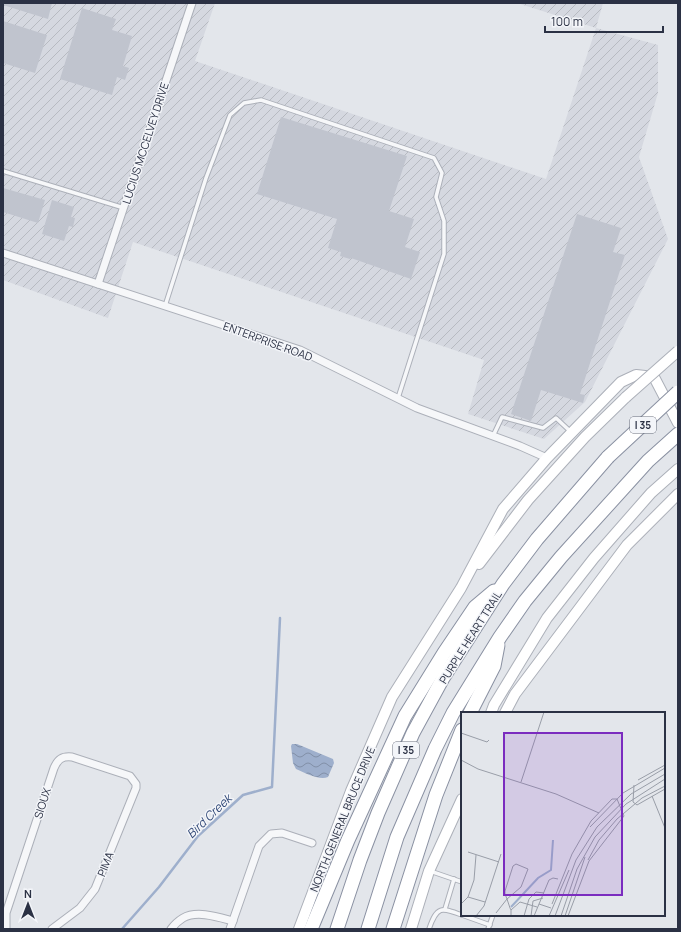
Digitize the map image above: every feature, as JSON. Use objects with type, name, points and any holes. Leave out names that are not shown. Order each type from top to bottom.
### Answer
[{"type":"highway","name":"PURPLE HEART TRAIL","points":[[337,929],[360,860],[378,813],[413,733],[443,678],[503,584],[537,539],[608,457],[678,392]]},
{"type":"highway","name":"I 35","points":[[368,929],[397,837],[435,749],[454,712],[500,637],[525,601],[560,557],[648,461],[678,434]]},
{"type":"highway","points":[[311,929],[348,840],[405,716],[444,653],[475,607],[503,584]]},
{"type":"highway","points":[[471,712],[494,666],[500,637]]},
{"type":"highway","points":[[393,929],[436,795],[461,732]]},
{"type":"main road","points":[[461,588],[528,500],[585,437],[626,397],[678,351]]},
{"type":"main road","points":[[461,588],[503,509],[547,458],[621,382],[636,375],[654,377],[678,423]]},
{"type":"main road","points":[[491,712],[494,705],[547,618],[594,558],[651,493],[678,469]]},
{"type":"main road","points":[[506,712],[516,694],[627,546],[678,494]]},
{"type":"main road","name":"NORTH GENERAL BRUCE DRIVE","points":[[299,929],[351,791],[392,697],[461,588]]},
{"type":"main road","points":[[411,929],[429,871],[461,801]]},
{"type":"street","name":"LUCIUS MCCELVEY DRIVE","points":[[98,284],[192,3]]},
{"type":"street","name":"ENTERPRISE ROAD","points":[[3,253],[300,350],[417,408],[520,446],[547,458]]},
{"type":"street","name":"SIOUX","points":[[6,929],[6,913],[57,762],[65,756],[72,757],[130,776],[136,784]]},
{"type":"street","name":"PIMA","points":[[52,929],[80,908],[95,889],[136,788],[136,784]]},
{"type":"street","points":[[230,929],[259,846],[271,834],[282,833],[312,844]]},
{"type":"street","points":[[171,929],[184,917],[196,915],[214,916],[233,921]]},
{"type":"lane","points":[[165,306],[206,178],[230,114],[244,103],[261,100],[434,158],[442,173],[436,197],[444,221],[444,254],[398,399]]},
{"type":"lane","points":[[3,171],[124,208]]},
{"type":"lane","points":[[493,436],[502,417],[543,428],[556,418],[572,433]]},
{"type":"lane","points":[[429,871],[461,882]]},
{"type":"lane","points":[[445,909],[454,879]]},
{"type":"lane","points":[[429,929],[436,912],[440,910],[445,909],[461,915]]},
{"type":"lane","points":[[464,916],[489,927],[493,916]]},
{"type":"shaded area","points":[[3,3],[215,3],[195,61],[546,179],[596,28],[658,45],[658,93],[639,157],[668,239],[585,402],[544,439],[468,414],[484,360],[133,242],[108,318],[3,280]]},
{"type":"shaded area","points":[[517,3],[603,3],[596,28]]},
{"type":"water","points":[[292,744],[297,744],[333,759],[334,763],[328,777],[317,777],[296,769],[293,763]]},
{"type":"building","points":[[3,3],[52,3],[48,19],[3,5]]},
{"type":"building","points":[[82,8],[116,19],[112,30],[132,36],[123,66],[129,68],[125,80],[117,77],[112,95],[60,79]]},
{"type":"building","points":[[3,21],[47,35],[35,73],[3,63]]},
{"type":"building","points":[[281,117],[407,156],[389,211],[414,219],[405,247],[420,252],[411,279],[351,258],[340,256],[341,252],[328,248],[337,219],[257,194]]},
{"type":"building","points":[[3,188],[45,200],[38,223],[3,212]]},
{"type":"building","points":[[52,200],[74,207],[71,217],[75,218],[73,227],[69,226],[64,241],[42,234]]},
{"type":"building","points":[[577,214],[621,228],[613,252],[625,255],[580,394],[585,395],[583,403],[541,390],[531,421],[511,414]]},
{"type":"waterway","name":"Bird Creek","points":[[122,929],[159,887],[198,836],[243,795],[272,787],[280,618]]}]
